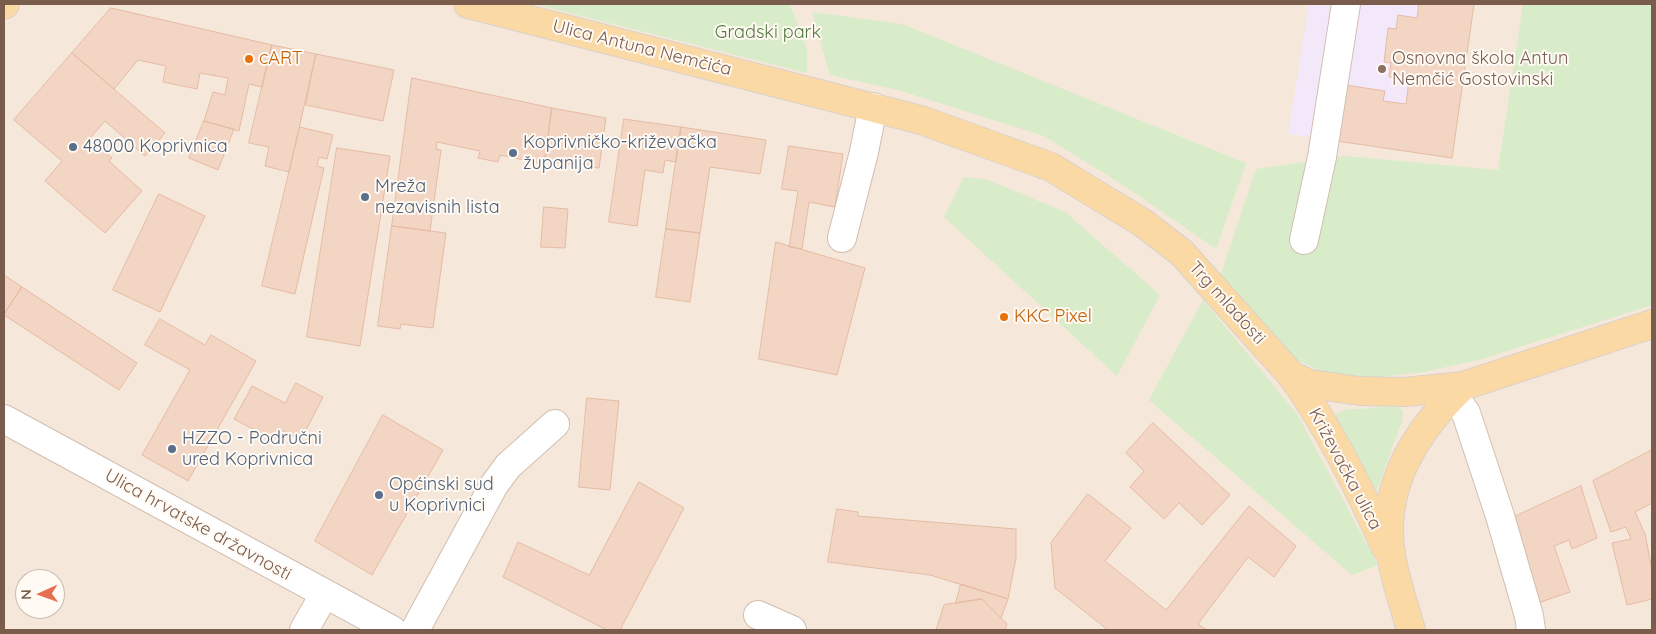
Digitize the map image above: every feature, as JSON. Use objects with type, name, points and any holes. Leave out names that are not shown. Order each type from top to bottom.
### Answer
[{"type":"main road","name":"Ulica Antuna Nemčića","points":[[468,4],[817,92]]},
{"type":"main road","name":"Trg mladosti","points":[[817,92],[921,120],[1051,167],[1135,218],[1182,253],[1292,376],[1310,384],[1360,391],[1458,391],[1652,324]]},
{"type":"main road","name":"Križevačka ulica","points":[[1292,376],[1318,416],[1359,490],[1393,564]]},
{"type":"main road","name":"Križevačka ulica","points":[[1411,630],[1393,564],[1389,529],[1396,485],[1417,438],[1432,418],[1458,391]]},
{"type":"street","points":[[1304,240],[1322,156],[1346,4]]},
{"type":"street","points":[[842,238],[864,152],[873,107]]},
{"type":"street","points":[[1458,391],[1500,516],[1529,616],[1531,630]]},
{"type":"street","name":"Ulica hrvatske državnosti","points":[[4,419],[324,595],[392,630]]},
{"type":"street","points":[[415,630],[499,479],[508,466],[555,424]]},
{"type":"street","points":[[304,630],[324,595]]},
{"type":"street","points":[[758,616],[792,630]]},
{"type":"shaded area","points":[[4,4],[1652,4],[1652,630],[4,630]]},
{"type":"shaded area","name":"Osnovna škola Antun Nemčić Gostovinski","points":[[1309,4],[1474,4],[1452,158],[1288,134]]},
{"type":"green space","name":"Gradski park","points":[[534,4],[790,4],[807,49],[807,73]]},
{"type":"green space","points":[[1523,4],[1652,4],[1652,305],[1482,359],[1425,372],[1358,379],[1328,374],[1299,361],[1281,346],[1221,274],[1256,169],[1346,156],[1498,170]]},
{"type":"green space","points":[[812,12],[902,24],[1246,163],[1216,249],[1126,187],[1044,136],[898,90],[830,75]]},
{"type":"green space","points":[[964,177],[988,180],[1065,212],[1160,295],[1117,376],[944,217]]},
{"type":"green space","points":[[1203,300],[1297,414],[1378,565],[1352,575],[1149,400]]},
{"type":"green space","points":[[1397,406],[1403,411],[1402,421],[1376,492],[1335,422],[1336,414],[1345,410]]},
{"type":"building","points":[[1419,4],[1474,4],[1452,158],[1337,141],[1345,85],[1385,91],[1383,101],[1406,104],[1409,80],[1389,77],[1391,63],[1384,62],[1388,28],[1396,29],[1398,15],[1417,18]]},
{"type":"building","points":[[111,8],[272,45],[262,87],[249,84],[239,131],[204,121],[213,92],[225,95],[228,78],[200,73],[197,89],[163,82],[166,66],[138,60],[114,89],[72,53]]},
{"type":"building","points":[[272,45],[316,54],[289,172],[265,166],[269,147],[249,143]]},
{"type":"building","name":"48000 Koprivnica","points":[[72,53],[165,133],[145,156],[105,121],[90,138],[112,158],[109,161],[142,191],[105,233],[45,181],[62,161],[14,120]]},
{"type":"building","points":[[316,54],[394,70],[383,121],[306,105]]},
{"type":"building","name":"Koprivničko-križevačka županija","points":[[412,78],[552,108],[544,164],[500,155],[498,162],[478,158],[480,151],[437,142],[436,149],[441,150],[430,231],[392,226]]},
{"type":"building","points":[[552,108],[606,118],[599,168],[545,161]]},
{"type":"building","points":[[624,119],[681,127],[676,162],[665,160],[663,173],[645,170],[637,226],[609,222]]},
{"type":"building","points":[[204,121],[234,129],[218,170],[189,158]]},
{"type":"building","points":[[300,127],[333,135],[327,159],[319,157],[317,166],[324,168],[295,294],[262,286]]},
{"type":"building","points":[[681,127],[766,140],[760,174],[710,167],[700,233],[666,229]]},
{"type":"building","points":[[789,146],[843,154],[835,207],[809,202],[802,249],[789,247],[798,191],[782,189]]},
{"type":"building","points":[[337,148],[390,156],[360,346],[307,337]]},
{"type":"building","points":[[159,194],[205,216],[160,312],[113,290]]},
{"type":"building","points":[[544,207],[568,209],[565,248],[541,247]]},
{"type":"building","points":[[392,226],[446,233],[433,328],[401,324],[400,329],[378,326]]},
{"type":"building","points":[[666,229],[700,233],[690,302],[656,297]]},
{"type":"building","points":[[776,242],[865,268],[837,375],[759,359]]},
{"type":"building","points":[[4,275],[22,287],[4,314]]},
{"type":"building","points":[[22,287],[137,363],[119,390],[4,315]]},
{"type":"building","points":[[160,319],[205,345],[211,335],[256,361],[188,481],[142,455],[190,370],[145,345]]},
{"type":"building","points":[[296,383],[323,397],[301,440],[279,429],[273,440],[234,419],[252,386],[285,403]]},
{"type":"building","points":[[587,398],[619,401],[610,490],[579,487]]},
{"type":"building","name":"Općinski sud u Koprivnici","points":[[383,415],[443,450],[372,575],[315,541]]},
{"type":"building","points":[[1153,423],[1230,495],[1202,525],[1179,503],[1164,519],[1130,487],[1144,471],[1126,453]]},
{"type":"building","points":[[1652,450],[1652,503],[1635,512],[1645,534],[1652,570],[1652,599],[1627,605],[1612,543],[1631,539],[1626,527],[1611,532],[1593,481]]},
{"type":"building","points":[[639,482],[684,508],[620,630],[607,630],[503,577],[518,542],[589,575]]},
{"type":"building","points":[[1581,486],[1597,538],[1572,549],[1569,540],[1554,546],[1570,592],[1538,603],[1512,518]]},
{"type":"building","points":[[1088,494],[1131,528],[1105,561],[1166,610],[1249,506],[1296,546],[1274,577],[1248,557],[1198,624],[1207,630],[1108,630],[1055,588],[1051,543]]},
{"type":"building","points":[[837,509],[858,512],[858,516],[1016,529],[1016,558],[1008,599],[930,575],[828,562]]},
{"type":"building","points":[[961,584],[1008,599],[1001,618],[982,599],[956,603]]},
{"type":"building","points":[[982,599],[1007,624],[1005,630],[936,630],[944,605]]},
{"type":"place","name":"cART","points":[[249,59]]},
{"type":"place","name":"Osnovna škola Antun Nemčić Gostovinski","points":[[1382,69]]},
{"type":"place","name":"48000 Koprivnica","points":[[73,147]]},
{"type":"place","name":"Koprivničko-križevačka županija","points":[[513,153]]},
{"type":"place","name":"Mreža nezavisnih lista","points":[[365,197]]},
{"type":"place","name":"KKC Pixel","points":[[1004,317]]},
{"type":"place","name":"HZZO - Područni ured Koprivnica","points":[[172,449]]},
{"type":"place","name":"Općinski sud u Koprivnici","points":[[379,495]]}]
